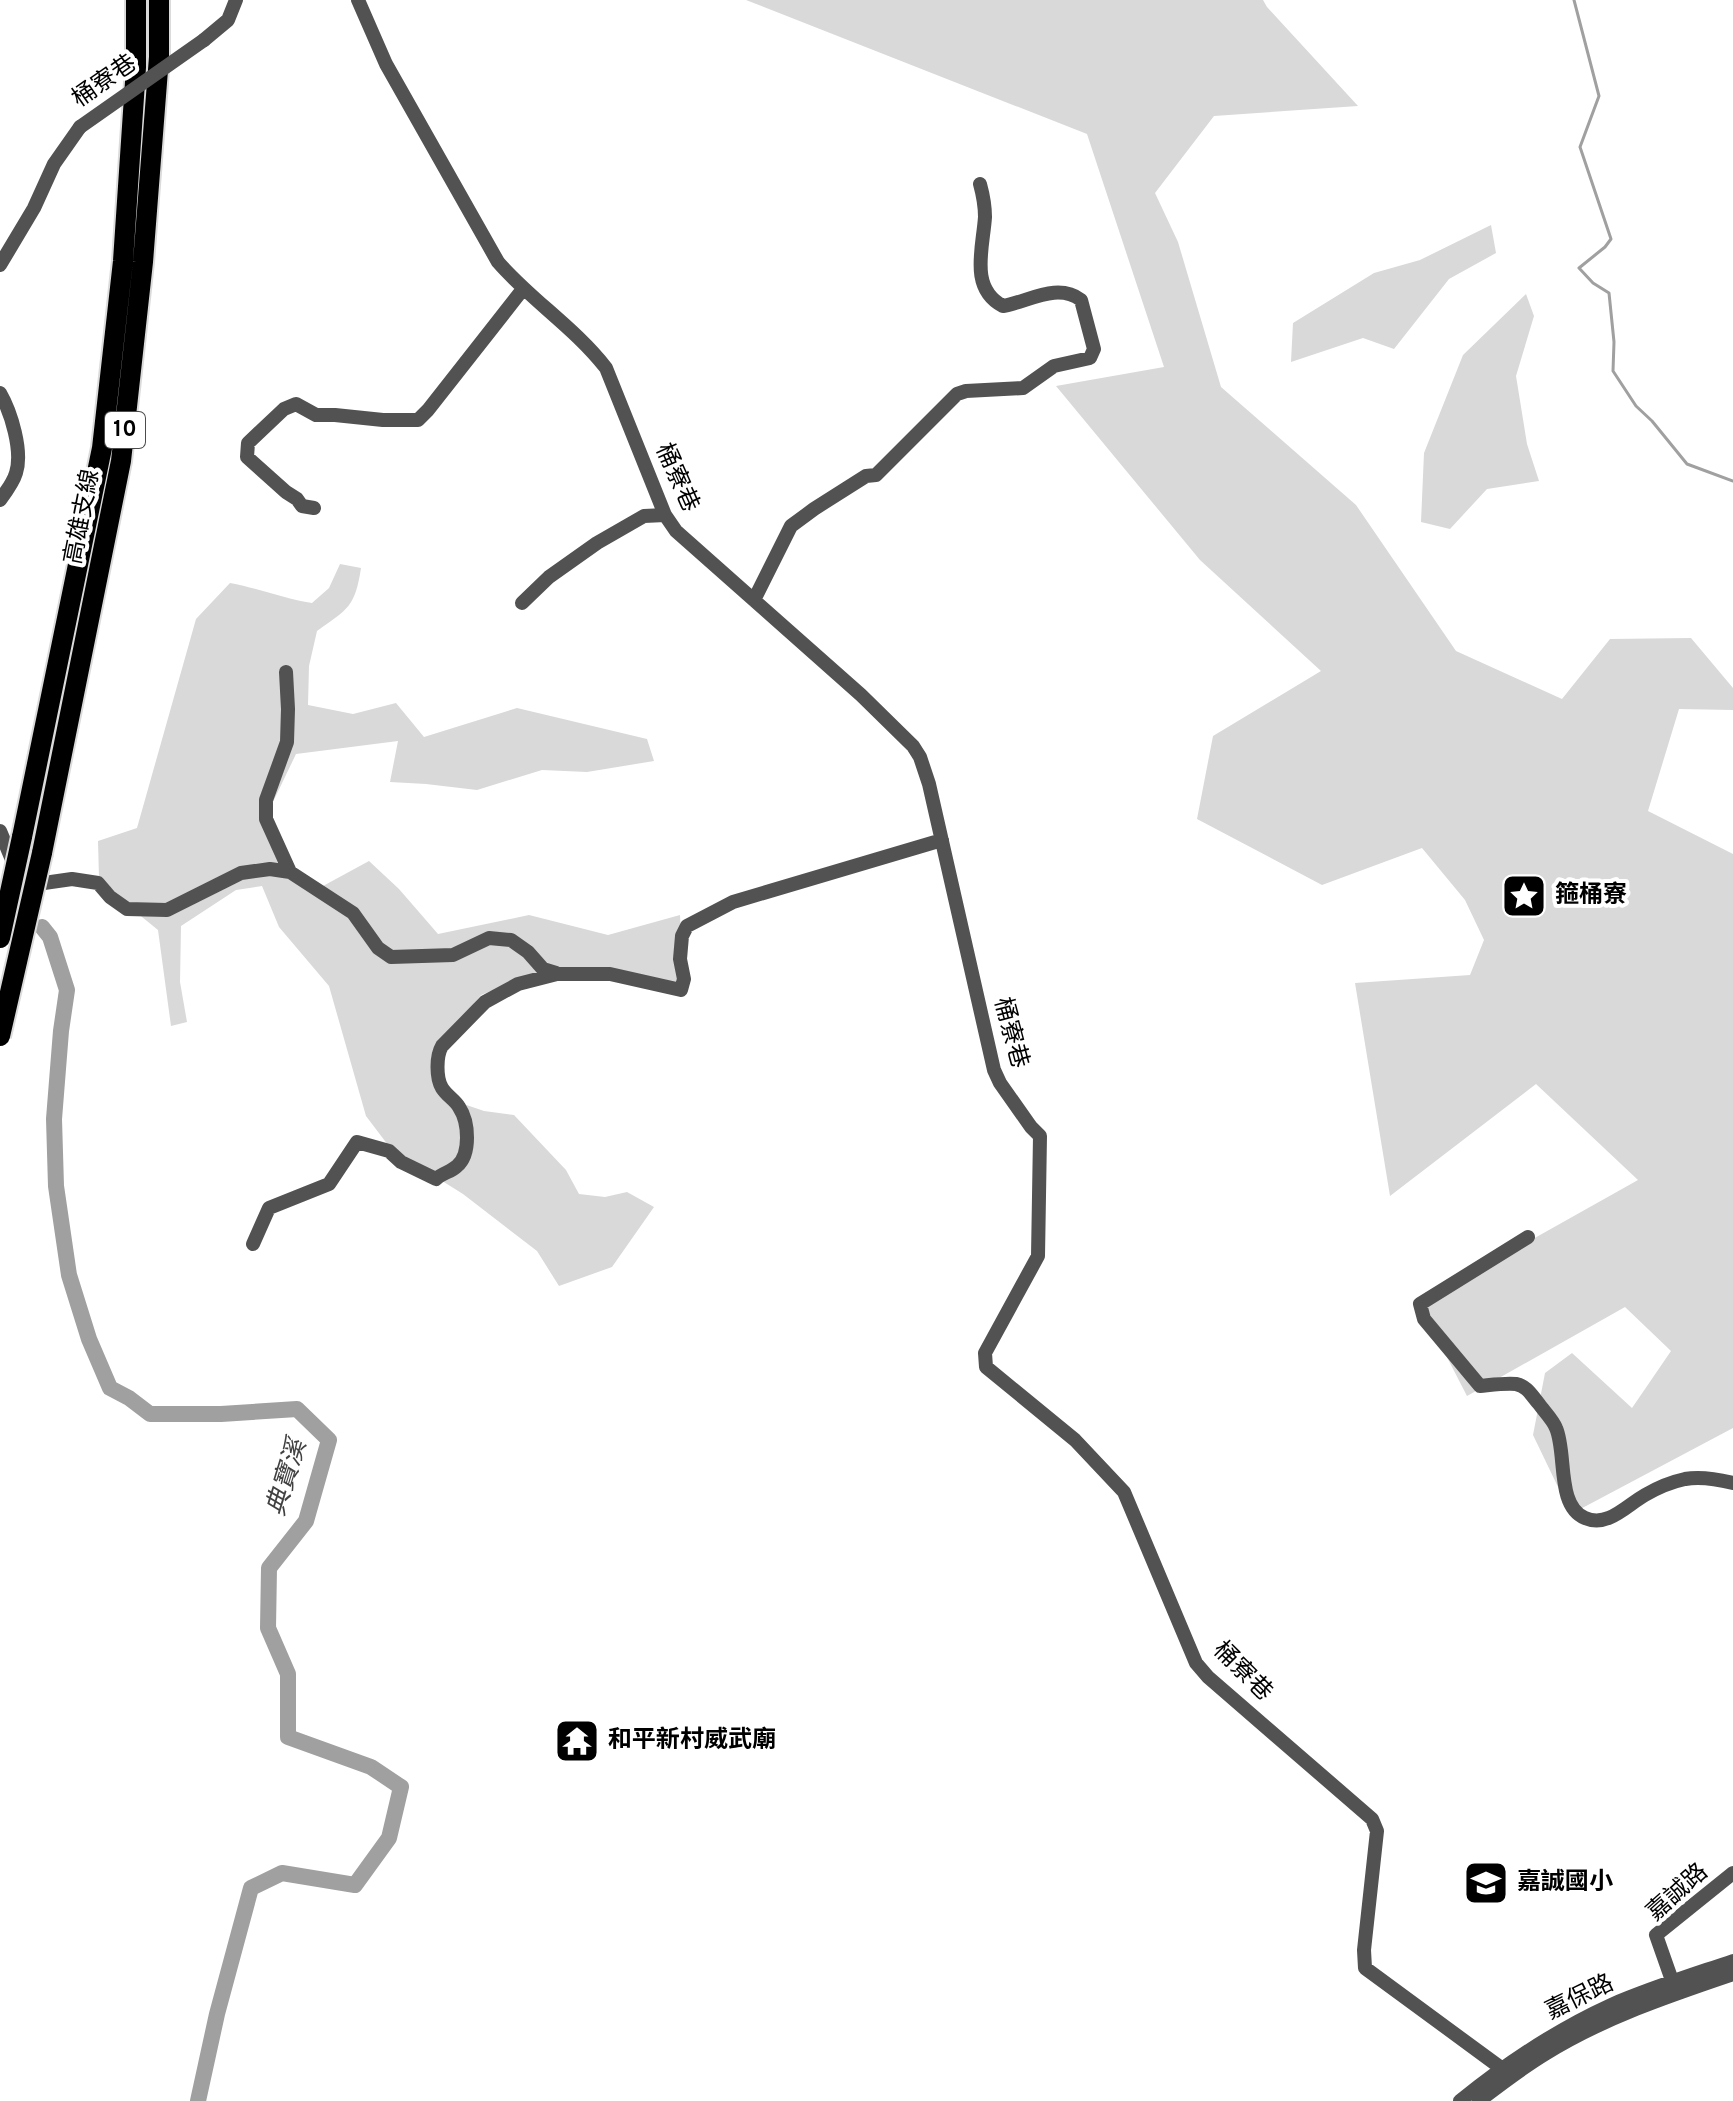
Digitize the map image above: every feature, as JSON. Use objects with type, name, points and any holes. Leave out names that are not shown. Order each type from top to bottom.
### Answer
[{"type":"highway","name":"高雄支線","points":[[0,938],[102,448],[123,261],[136,67],[136,0]]},
{"type":"highway","name":"高雄支線","points":[[0,1036],[42,853],[121,461],[143,262],[159,57],[159,0]]},
{"type":"street","name":"桶寮巷","points":[[0,265],[34,208],[54,164],[80,127],[204,40],[228,20],[236,0]]},
{"type":"street","name":"桶寮巷","points":[[358,0],[386,64],[498,262],[606,368],[665,515],[676,531],[861,695],[913,746],[920,757],[929,784],[994,1070],[1000,1083],[1040,1136],[1038,1256],[985,1353],[986,1367],[1075,1440],[1124,1492],[1196,1663],[1376,1825],[1365,1968],[1506,2072]]},
{"type":"street","points":[[754,600],[791,526],[866,476],[876,475],[957,394],[1023,388],[1054,366],[1090,358],[1094,349],[1081,300],[1077,296],[1050,293],[1003,306],[992,301],[980,273],[985,213],[980,184]]},
{"type":"street","points":[[314,508],[302,506],[247,457],[248,443],[284,409],[296,404],[316,415],[418,420],[523,289]]},
{"type":"street","points":[[0,393],[10,413],[18,461],[16,474],[0,500]]},
{"type":"street","points":[[522,603],[549,577],[597,543],[644,516],[665,515]]},
{"type":"street","points":[[286,672],[287,742],[266,800],[266,819],[290,872]]},
{"type":"street","points":[[0,831],[23,886],[72,879],[98,883],[110,897],[127,909],[167,910],[241,873],[270,869],[290,872],[353,913],[378,948],[391,957],[453,955],[489,938],[511,940],[528,952],[543,969],[557,974]]},
{"type":"street","points":[[253,1244],[269,1208],[329,1184],[357,1142],[389,1151],[401,1162],[436,1179],[457,1166],[469,1147],[461,1109],[441,1087],[437,1055],[485,1002],[518,984],[557,974],[610,974],[681,990],[684,979],[680,959],[682,936],[687,926],[733,902],[942,840]]},
{"type":"street","points":[[1528,1237],[1420,1304],[1424,1319],[1480,1386],[1517,1384],[1527,1389],[1556,1427],[1566,1494],[1573,1507],[1583,1518],[1598,1521],[1610,1519],[1645,1495],[1668,1484],[1706,1477],[1733,1483]]},
{"type":"street","name":"嘉誠路","points":[[1674,1988],[1656,1935],[1733,1873]]},
{"type":"street","name":"嘉保路","points":[[1460,2101],[1506,2072],[1733,1961]]},
{"type":"street","name":"嘉保路","points":[[1674,1988],[1733,1974]]},
{"type":"street","name":"嘉保路","points":[[1479,2101],[1506,2072]]},
{"type":"shaded area","points":[[746,0],[1263,0],[1358,106],[1214,116],[1155,193],[1178,242],[1221,387],[1356,505],[1456,651],[1562,699],[1610,639],[1691,638],[1733,688],[1733,710],[1679,709],[1648,811],[1733,854],[1733,1428],[1571,1514],[1533,1435],[1545,1373],[1572,1353],[1632,1408],[1671,1351],[1625,1307],[1467,1396],[1419,1303],[1638,1180],[1536,1084],[1390,1196],[1355,983],[1470,975],[1484,940],[1465,900],[1422,848],[1322,885],[1197,819],[1213,736],[1321,671],[1200,560],[1056,386],[1164,367],[1087,134]]},
{"type":"shaded area","points":[[1491,225],[1496,253],[1449,279],[1394,349],[1363,338],[1291,362],[1293,323],[1374,273],[1420,260]]},
{"type":"shaded area","points":[[1526,294],[1534,316],[1516,376],[1527,444],[1539,481],[1487,489],[1450,529],[1421,522],[1424,453],[1463,355]]},
{"type":"shaded area","points":[[340,564],[361,568],[359,581],[348,606],[317,631],[309,666],[308,705],[353,714],[396,703],[424,737],[517,708],[647,739],[654,761],[587,772],[542,770],[477,790],[390,782],[398,741],[296,754],[272,804],[272,834],[312,892],[369,861],[399,889],[438,934],[529,915],[608,935],[680,915],[683,980],[656,990],[604,978],[525,977],[481,995],[450,1032],[436,1063],[446,1098],[484,1111],[514,1115],[566,1170],[579,1194],[605,1197],[627,1192],[654,1207],[612,1267],[559,1286],[537,1251],[463,1194],[391,1149],[366,1116],[329,986],[279,927],[262,886],[236,890],[181,926],[180,982],[187,1022],[171,1026],[158,930],[99,878],[98,841],[137,828],[196,619],[230,583],[312,603],[329,588]]},
{"type":"waterway","points":[[1574,0],[1599,96],[1580,147],[1611,239],[1579,268],[1593,283],[1609,293],[1614,342],[1613,371],[1636,406],[1687,464],[1733,481]]},
{"type":"waterway","name":"典寶溪","points":[[36,919],[42,927]]},
{"type":"waterway","name":"典寶溪","points":[[42,927],[50,937],[67,990],[54,1119],[56,1186],[69,1275],[89,1339],[110,1388],[150,1414],[221,1414],[297,1409],[329,1440],[306,1521],[269,1568],[268,1628],[288,1674],[288,1737],[371,1767],[401,1787],[389,1838],[355,1885],[282,1873],[251,1888],[217,2014],[198,2101]]},
{"type":"place","name":"箍桶寮","points":[[1524,896]]},
{"type":"place","name":"和平新村威武廟","points":[[577,1741]]},
{"type":"place","name":"嘉誠國小","points":[[1486,1883]]}]
